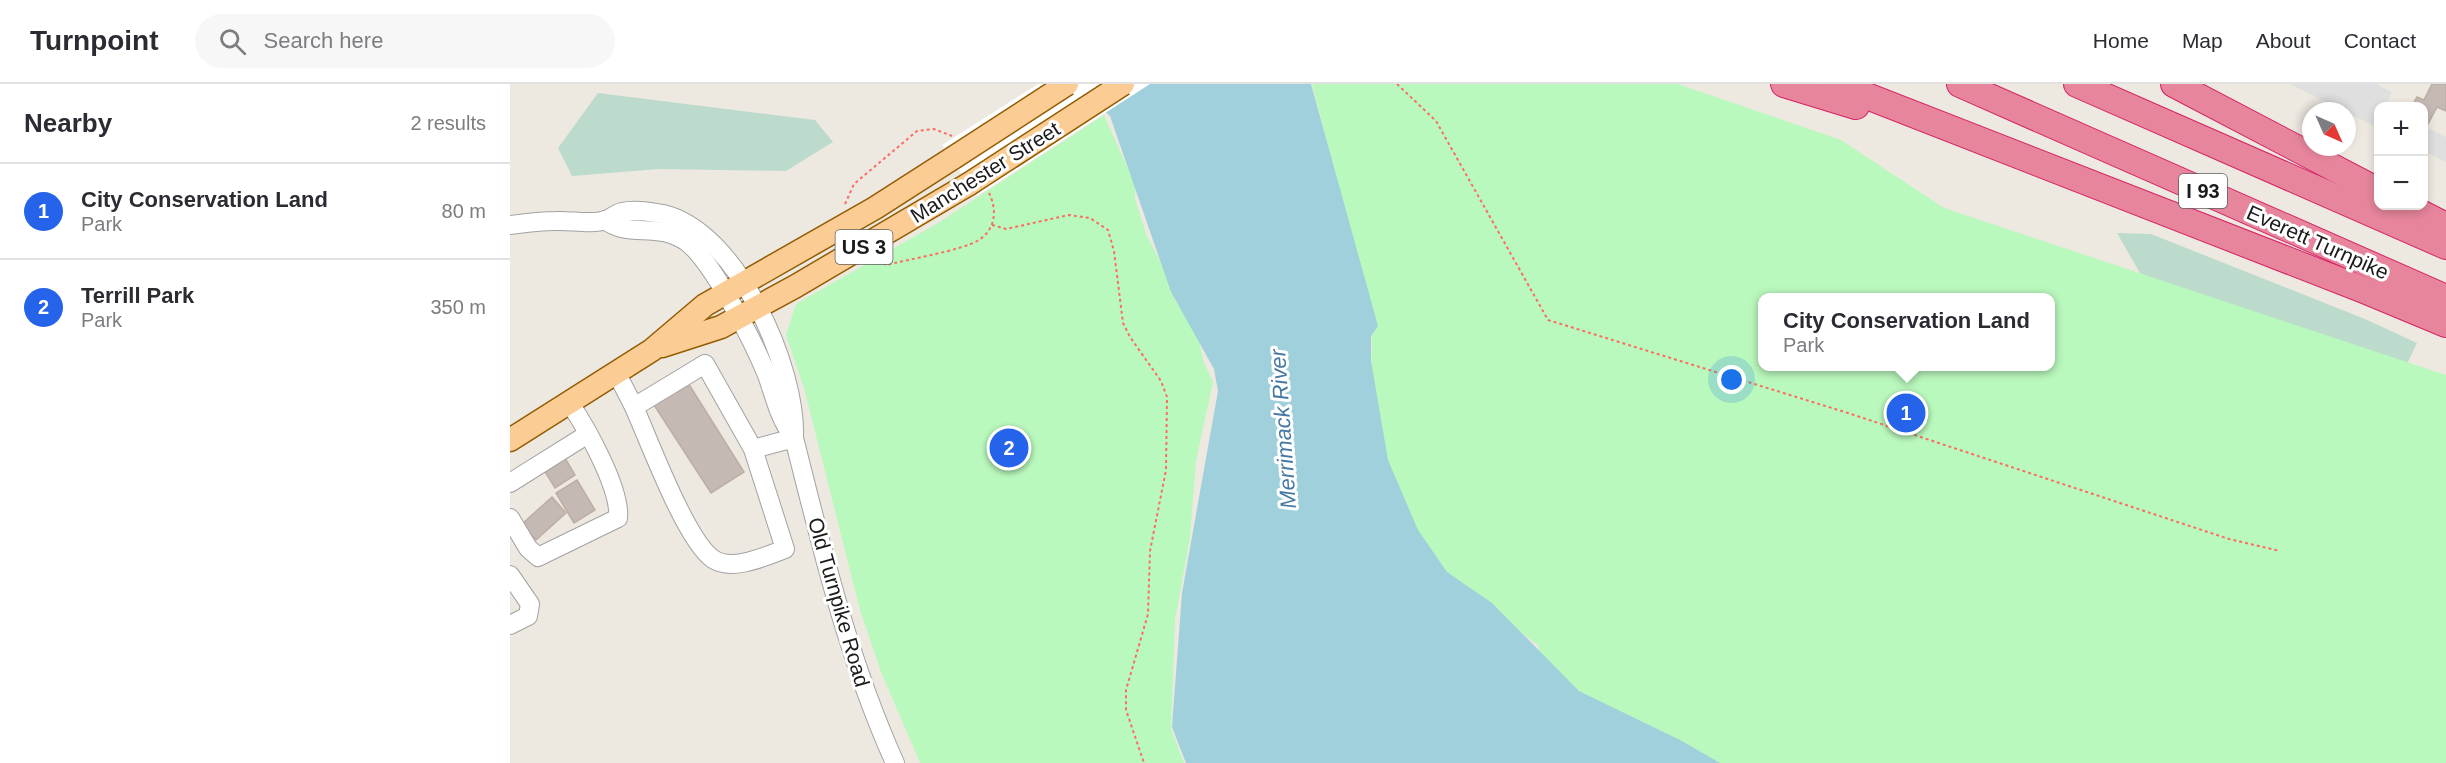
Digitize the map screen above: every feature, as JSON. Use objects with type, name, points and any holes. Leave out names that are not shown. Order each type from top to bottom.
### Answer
[{"type":"highway","points":[[1784,84],[2024,157]]},
{"type":"highway","points":[[1836,84],[2446,324]]},
{"type":"highway","name":"Everett Turnpike","points":[[1960,84],[2446,298]]},
{"type":"highway","name":"I 93","points":[[2077,84],[2446,246]]},
{"type":"highway","points":[[2174,84],[2374,188]]},
{"type":"highway","points":[[2415,210],[2446,226]]},
{"type":"main road","name":"Manchester Street","points":[[510,440],[652,350],[705,305],[875,208],[1067,84]]},
{"type":"main road","name":"Manchester Street","points":[[652,350],[716,329],[747,313],[969,184],[1122,84]]},
{"type":"street","name":"Old Turnpike Road","points":[[510,225],[605,220],[621,212],[632,210],[680,219],[708,237],[747,313],[782,421],[794,438],[837,608],[869,702],[895,763]]},
{"type":"street","points":[[616,372],[686,520],[700,544],[714,560],[733,563],[762,558],[785,549],[753,449],[705,364],[634,407]]},
{"type":"street","points":[[510,519],[528,548],[538,557],[618,518],[616,495],[588,434],[569,402]]},
{"type":"street","points":[[510,483],[588,434]]},
{"type":"street","points":[[753,449],[794,438]]},
{"type":"street","points":[[510,575],[530,604],[528,616],[510,625]]},
{"type":"path","points":[[1397,84],[1436,121],[1548,320],[1826,406],[2229,539],[2280,551]]},
{"type":"path","points":[[992,225],[1006,229],[1069,215],[1090,218],[1108,230],[1114,251],[1123,323],[1130,337],[1161,381],[1167,398],[1166,470],[1150,551],[1148,614],[1126,690],[1126,710],[1144,763]]},
{"type":"green space","points":[[1312,84],[1678,84],[1841,140],[1944,208],[2446,375],[2446,763],[1696,763],[1653,748],[1544,667],[1538,645],[1452,581],[1390,504],[1370,395],[1372,343],[1368,299]]},
{"type":"green space","points":[[598,93],[815,120],[833,142],[786,171],[659,169],[572,176],[558,148]]},
{"type":"green space","points":[[1104,115],[1135,185],[1135,199],[1147,236],[1173,286],[1175,301],[1196,327],[1204,363],[1213,382],[1196,461],[1190,537],[1175,620],[1171,729],[1184,763],[920,763],[881,672],[860,610],[804,388],[786,335],[796,304],[938,223]]},
{"type":"green space","points":[[2117,233],[2151,234],[2365,319],[2417,343],[2352,478],[2243,453]]},
{"type":"shaded area","points":[[2290,84],[2376,84],[2392,92],[2387,102],[2374,102],[2374,126],[2356,117],[2356,102],[2326,102]]},
{"type":"shaded area","points":[[2428,128],[2446,137],[2446,162],[2428,153]]},
{"type":"water","name":"Merrimack River","points":[[1044,84],[1311,84],[1378,326],[1371,336],[1371,361],[1388,460],[1418,530],[1447,572],[1492,603],[1579,691],[1682,741],[1720,763],[1186,763],[1172,727],[1182,593],[1218,391],[1214,369],[1171,292],[1110,116],[1089,97]]},
{"type":"pier","points":[[1038,84],[1150,84],[977,196],[942,145]]},
{"type":"building","points":[[2432,84],[2446,84],[2446,111],[2437,107],[2428,124],[2428,102],[2414,102],[2417,97],[2424,100]]},
{"type":"building","points":[[683,386],[690,386],[744,472],[711,493],[654,405]]},
{"type":"building","points":[[562,453],[575,475],[555,488],[541,465]]},
{"type":"building","points":[[577,480],[595,510],[574,523],[556,493]]},
{"type":"building","points":[[552,497],[566,513],[536,540],[522,524]]},
{"type":"place","name":"City Conservation Land","points":[[1906,413]]},
{"type":"place","name":"Terrill Park","points":[[1009,448]]}]
